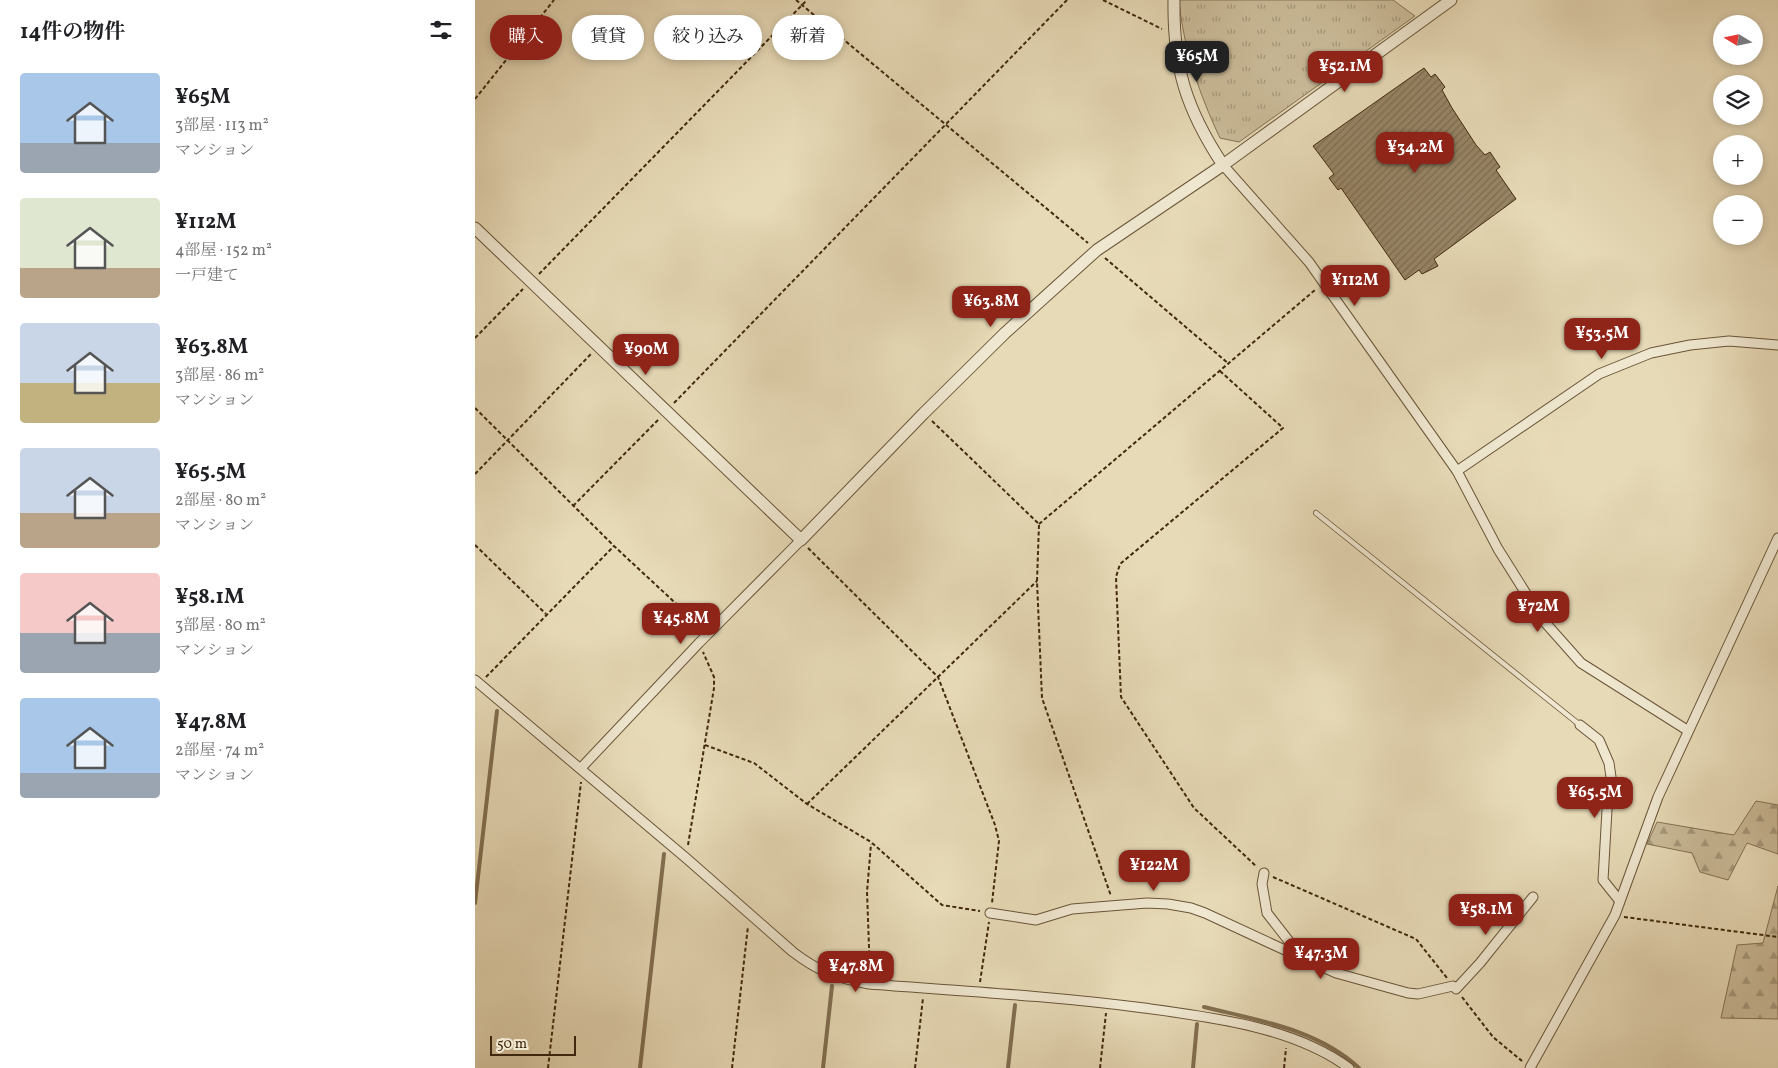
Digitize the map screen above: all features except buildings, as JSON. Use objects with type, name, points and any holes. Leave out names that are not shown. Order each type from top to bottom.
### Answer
[{"type":"street","points":[[1174,0],[1173,35],[1188,101],[1201,131],[1223,164],[1309,262],[1457,471],[1499,550],[1542,619],[1581,663],[1687,730]]},
{"type":"street","points":[[581,768],[699,643],[924,413],[1005,333],[1097,250],[1223,164],[1451,0]]},
{"type":"street","points":[[475,228],[597,347],[801,540]]},
{"type":"street","points":[[1457,471],[1599,374],[1651,353],[1690,345],[1729,341],[1778,345]]},
{"type":"street","points":[[1530,1068],[1615,916],[1619,900],[1658,797],[1687,730],[1778,538]]},
{"type":"street","points":[[477,682],[581,768],[812,967],[835,977],[869,984],[1107,1003],[1205,1016],[1288,1036],[1329,1053],[1349,1068]]},
{"type":"street","points":[[1580,725],[1599,740],[1609,763],[1612,784],[1607,810],[1603,880],[1619,900]]},
{"type":"street","points":[[1264,873],[1262,884],[1267,914],[1302,958]]},
{"type":"street","points":[[990,913],[1036,920],[1072,909],[1168,904],[1191,908],[1343,975],[1418,994],[1455,988],[1480,963],[1533,897]]},
{"type":"lane","points":[[1316,513],[1580,725]]},
{"type":"path","points":[[475,99],[553,0]]},
{"type":"path","points":[[796,0],[1097,250],[1229,364]]},
{"type":"path","points":[[475,338],[807,0]]},
{"type":"path","points":[[573,506],[1067,0]]},
{"type":"path","points":[[1103,0],[1173,35]]},
{"type":"path","points":[[1114,906],[1042,698],[1037,581],[1039,524],[1323,283]]},
{"type":"path","points":[[475,474],[597,347]]},
{"type":"path","points":[[1220,371],[1283,428],[1120,564],[1116,577],[1121,697],[1193,808],[1264,873],[1416,939],[1493,1037],[1530,1068]]},
{"type":"path","points":[[475,408],[614,546],[684,610],[714,677],[705,745],[686,858]]},
{"type":"path","points":[[924,413],[1039,524]]},
{"type":"path","points":[[801,540],[938,677],[995,825],[999,841],[978,992]]},
{"type":"path","points":[[475,545],[546,614]]},
{"type":"path","points":[[477,682],[614,546]]},
{"type":"path","points":[[807,804],[1037,581]]},
{"type":"path","points":[[705,745],[755,764],[807,804],[871,842],[942,905],[990,913]]},
{"type":"path","points":[[548,1068],[582,779],[581,768]]},
{"type":"path","points":[[869,984],[871,960],[867,892],[871,842]]},
{"type":"path","points":[[732,1068],[747,933],[751,915]]},
{"type":"path","points":[[1615,916],[1778,936]]},
{"type":"path","points":[[915,1068],[924,988]]},
{"type":"path","points":[[1100,1068],[1107,1003]]},
{"type":"path","points":[[1284,1068],[1288,1036]]},
{"type":"green space","points":[[1179,0],[1393,0],[1415,16],[1239,142],[1220,138],[1213,122],[1193,71],[1184,35]]},
{"type":"green space","points":[[1756,801],[1778,805],[1778,854],[1747,843],[1728,880],[1700,872],[1692,853],[1647,844],[1657,822],[1734,835]]},
{"type":"green space","points":[[1778,886],[1778,1019],[1721,1018],[1737,945],[1763,943]]},
{"type":"waterway","points":[[475,903],[497,711]]},
{"type":"waterway","points":[[640,1068],[664,854]]},
{"type":"waterway","points":[[823,1068],[832,986]]},
{"type":"waterway","points":[[1008,1068],[1015,1005]]},
{"type":"waterway","points":[[1204,1007],[1265,1022],[1305,1035],[1325,1044],[1359,1068]]},
{"type":"waterway","points":[[1193,1068],[1197,1024]]}]
